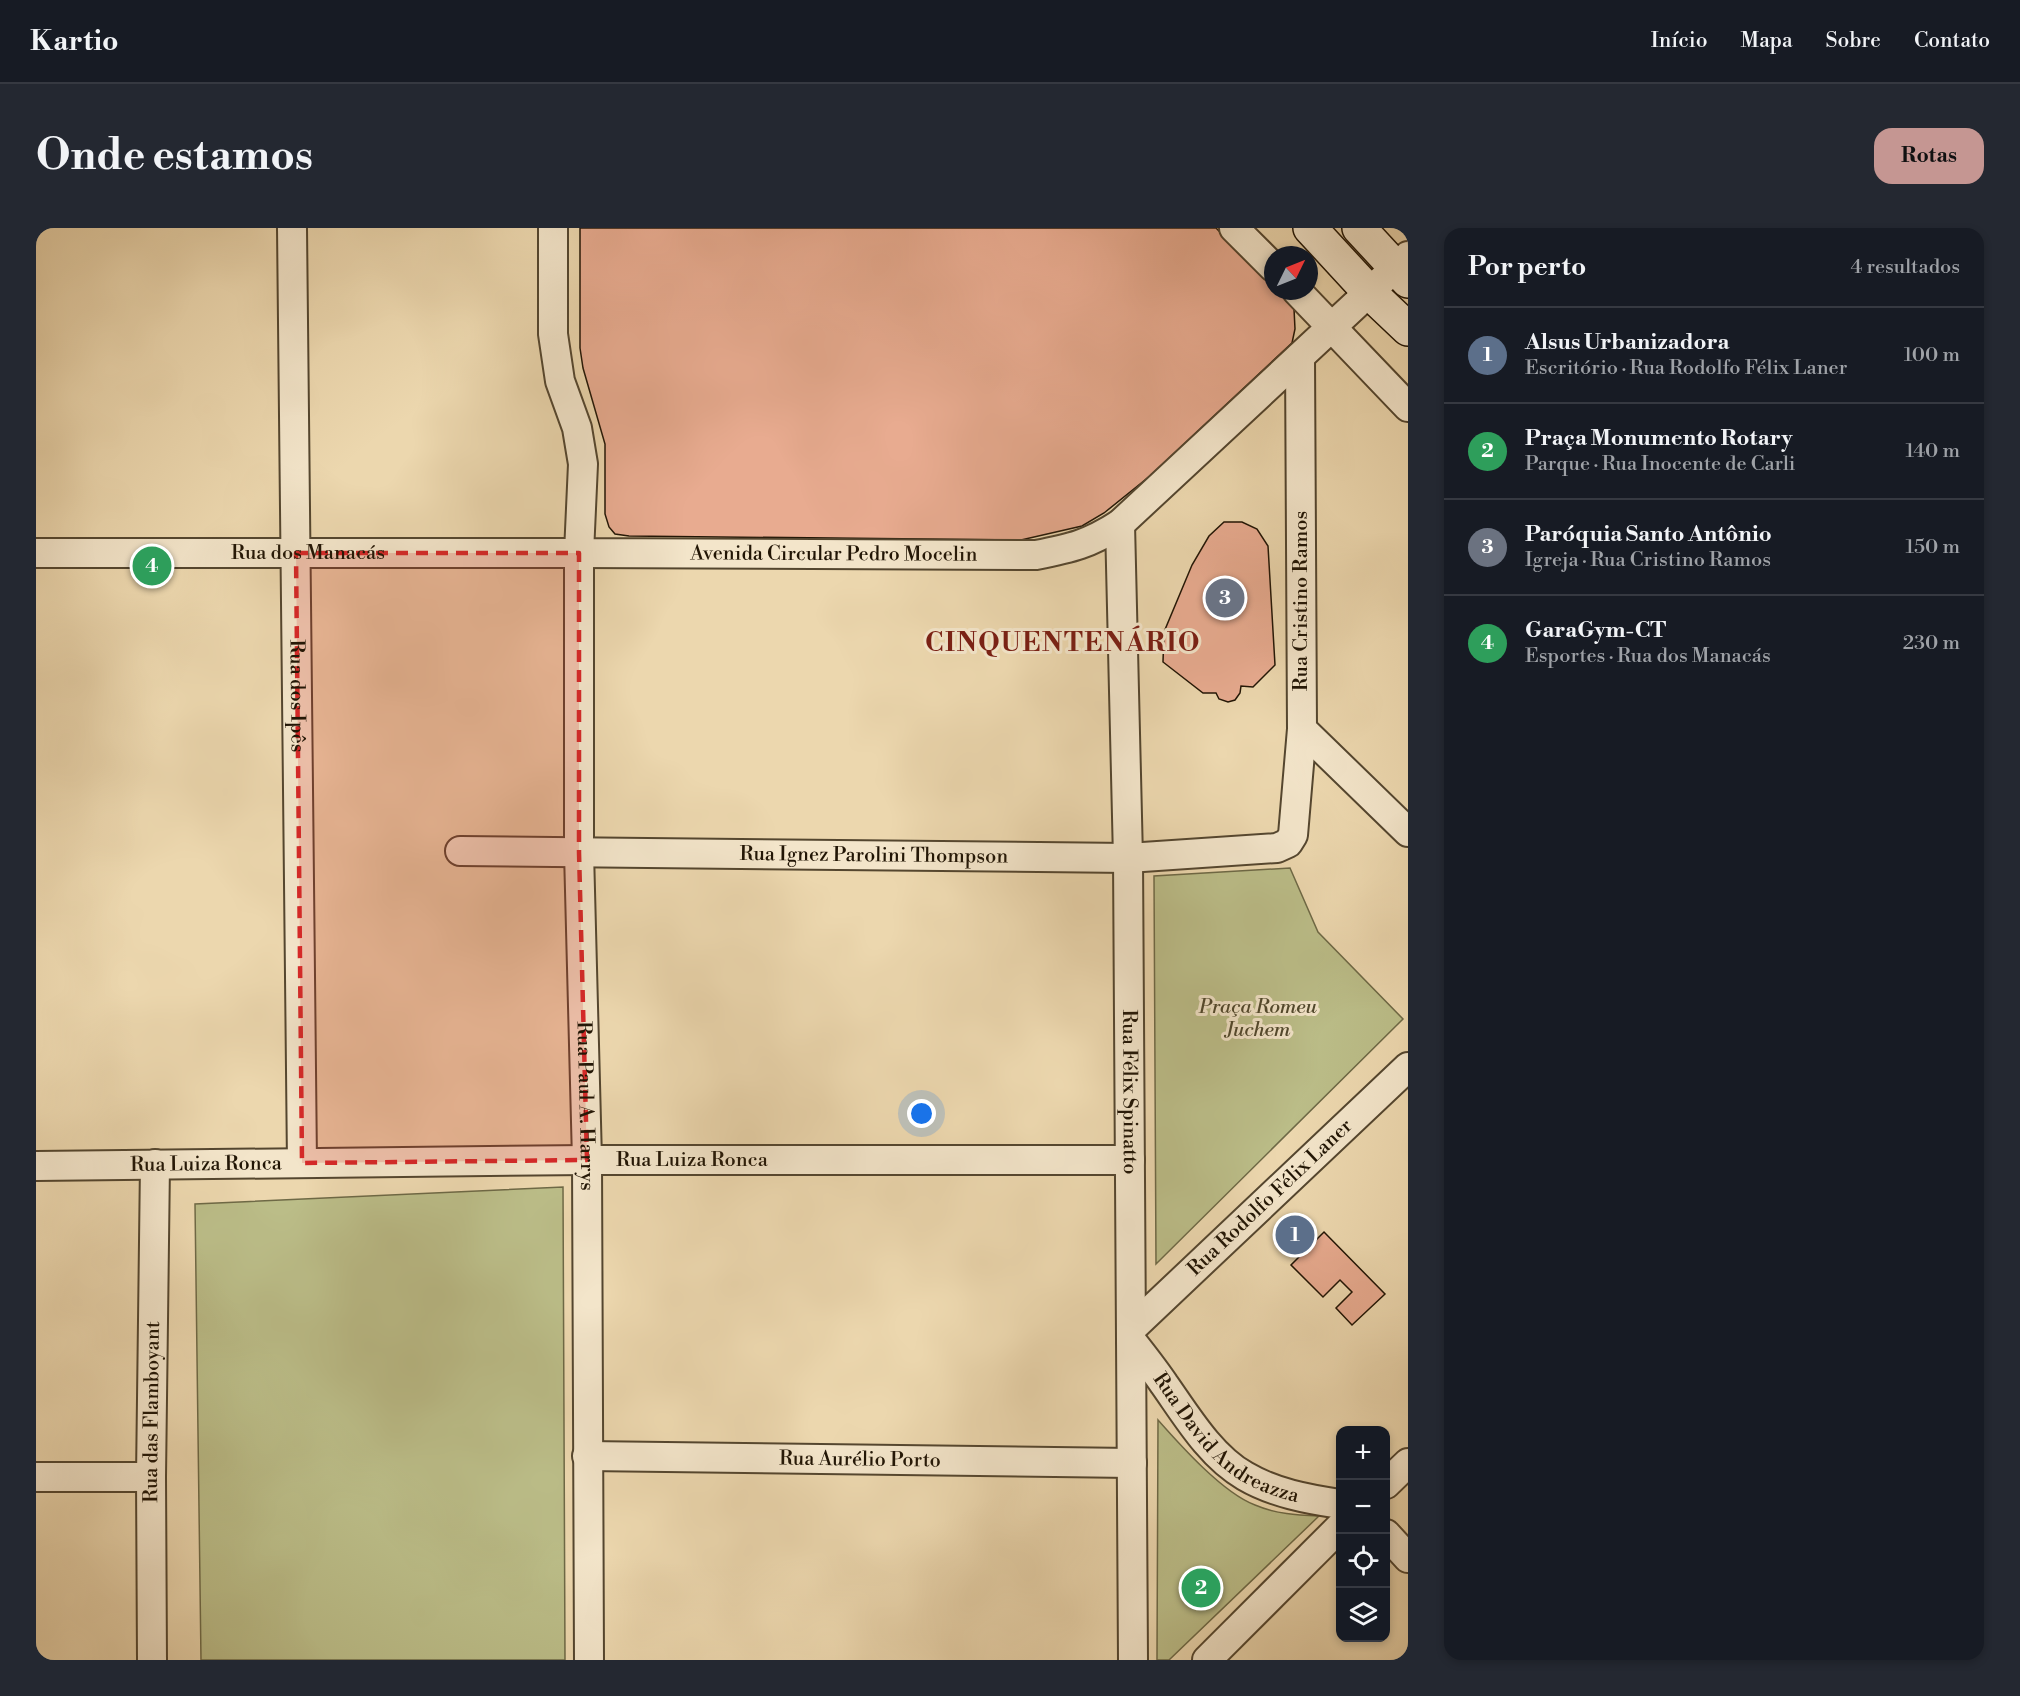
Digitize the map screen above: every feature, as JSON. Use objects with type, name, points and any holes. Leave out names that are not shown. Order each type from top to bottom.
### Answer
[{"type":"main road","points":[[1310,228],[1370,293],[1408,329]]},
{"type":"main road","points":[[1359,228],[1404,268]]},
{"type":"street","name":"Rua dos Ipês","points":[[292,228],[302,1163]]},
{"type":"street","points":[[553,228],[553,334],[560,381],[577,428],[583,464],[579,553]]},
{"type":"street","points":[[1234,228],[1264,258]]},
{"type":"street","name":"Avenida Circular Pedro Mocelin","points":[[579,553],[1036,555],[1070,549],[1097,539],[1120,524],[1332,327],[1370,293],[1404,268]]},
{"type":"street","points":[[1306,300],[1408,407]]},
{"type":"street","name":"Rua Cristino Ramos","points":[[1288,843],[1293,835],[1302,729],[1300,357]]},
{"type":"street","name":"Rua Félix Spinatto","points":[[1120,524],[1128,858],[1133,1660]]},
{"type":"street","name":"Rua dos Manacás","points":[[36,553],[579,553]]},
{"type":"street","name":"Rua Paul A. Harrys","points":[[579,553],[579,852],[587,1160],[589,1660]]},
{"type":"street","points":[[1302,729],[1408,832]]},
{"type":"street","name":"Rua Ignez Parolini Thompson","points":[[460,850],[1128,858],[1277,848],[1288,843]]},
{"type":"street","name":"Rua Rodolfo Félix Laner","points":[[1131,1334],[1408,1067]]},
{"type":"street","name":"Rua Luiza Ronca","points":[[36,1166],[587,1160],[1130,1160]]},
{"type":"street","name":"Rua das Flamboyant","points":[[152,1660],[151,1477],[155,1164]]},
{"type":"street","name":"Rua David Andreazza","points":[[1131,1334],[1187,1419],[1212,1449],[1243,1475],[1279,1491],[1336,1503]]},
{"type":"street","name":"Rua Aurélio Porto","points":[[587,1456],[1132,1464]]},
{"type":"street","points":[[1390,1480],[1408,1463]]},
{"type":"street","points":[[36,1477],[151,1477]]},
{"type":"street","points":[[1207,1660],[1336,1532]]},
{"type":"street","points":[[1390,1538],[1408,1558]]},
{"type":"highlighted area","points":[[296,553],[579,553],[579,852],[587,1160],[302,1163]]},
{"type":"green space","name":"Praça Romeu Juchem","points":[[1290,868],[1318,932],[1403,1019],[1156,1264],[1154,876]]},
{"type":"green space","points":[[563,1187],[565,1660],[201,1660],[195,1204]]},
{"type":"green space","points":[[1158,1420],[1203,1468],[1243,1499],[1279,1512],[1319,1516],[1169,1660],[1157,1660]]},
{"type":"building","points":[[580,228],[1216,228],[1264,277],[1264,300],[1288,300],[1294,309],[1295,329],[1292,343],[1150,476],[1104,513],[1082,526],[1021,540],[615,534],[609,527],[605,514],[605,444],[583,368],[580,348]]},
{"type":"building","points":[[1224,522],[1242,522],[1257,529],[1268,546],[1275,665],[1253,687],[1241,686],[1240,693],[1235,700],[1228,702],[1219,699],[1216,693],[1203,693],[1163,662],[1164,632],[1192,565],[1209,536]]},
{"type":"building","points":[[1324,1232],[1385,1294],[1352,1325],[1336,1308],[1352,1292],[1340,1280],[1323,1297],[1291,1265]]},
{"type":"place","name":"GaraGym-CT","points":[[152,566]]},
{"type":"place","name":"Paróquia Santo Antônio","points":[[1225,598]]},
{"type":"place","name":"Alsus Urbanizadora","points":[[1295,1235]]},
{"type":"place","name":"Praça Monumento Rotary","points":[[1201,1588]]},
{"type":"district","name":"CINQUENTENÁRIO","points":[[1063,643]]}]
